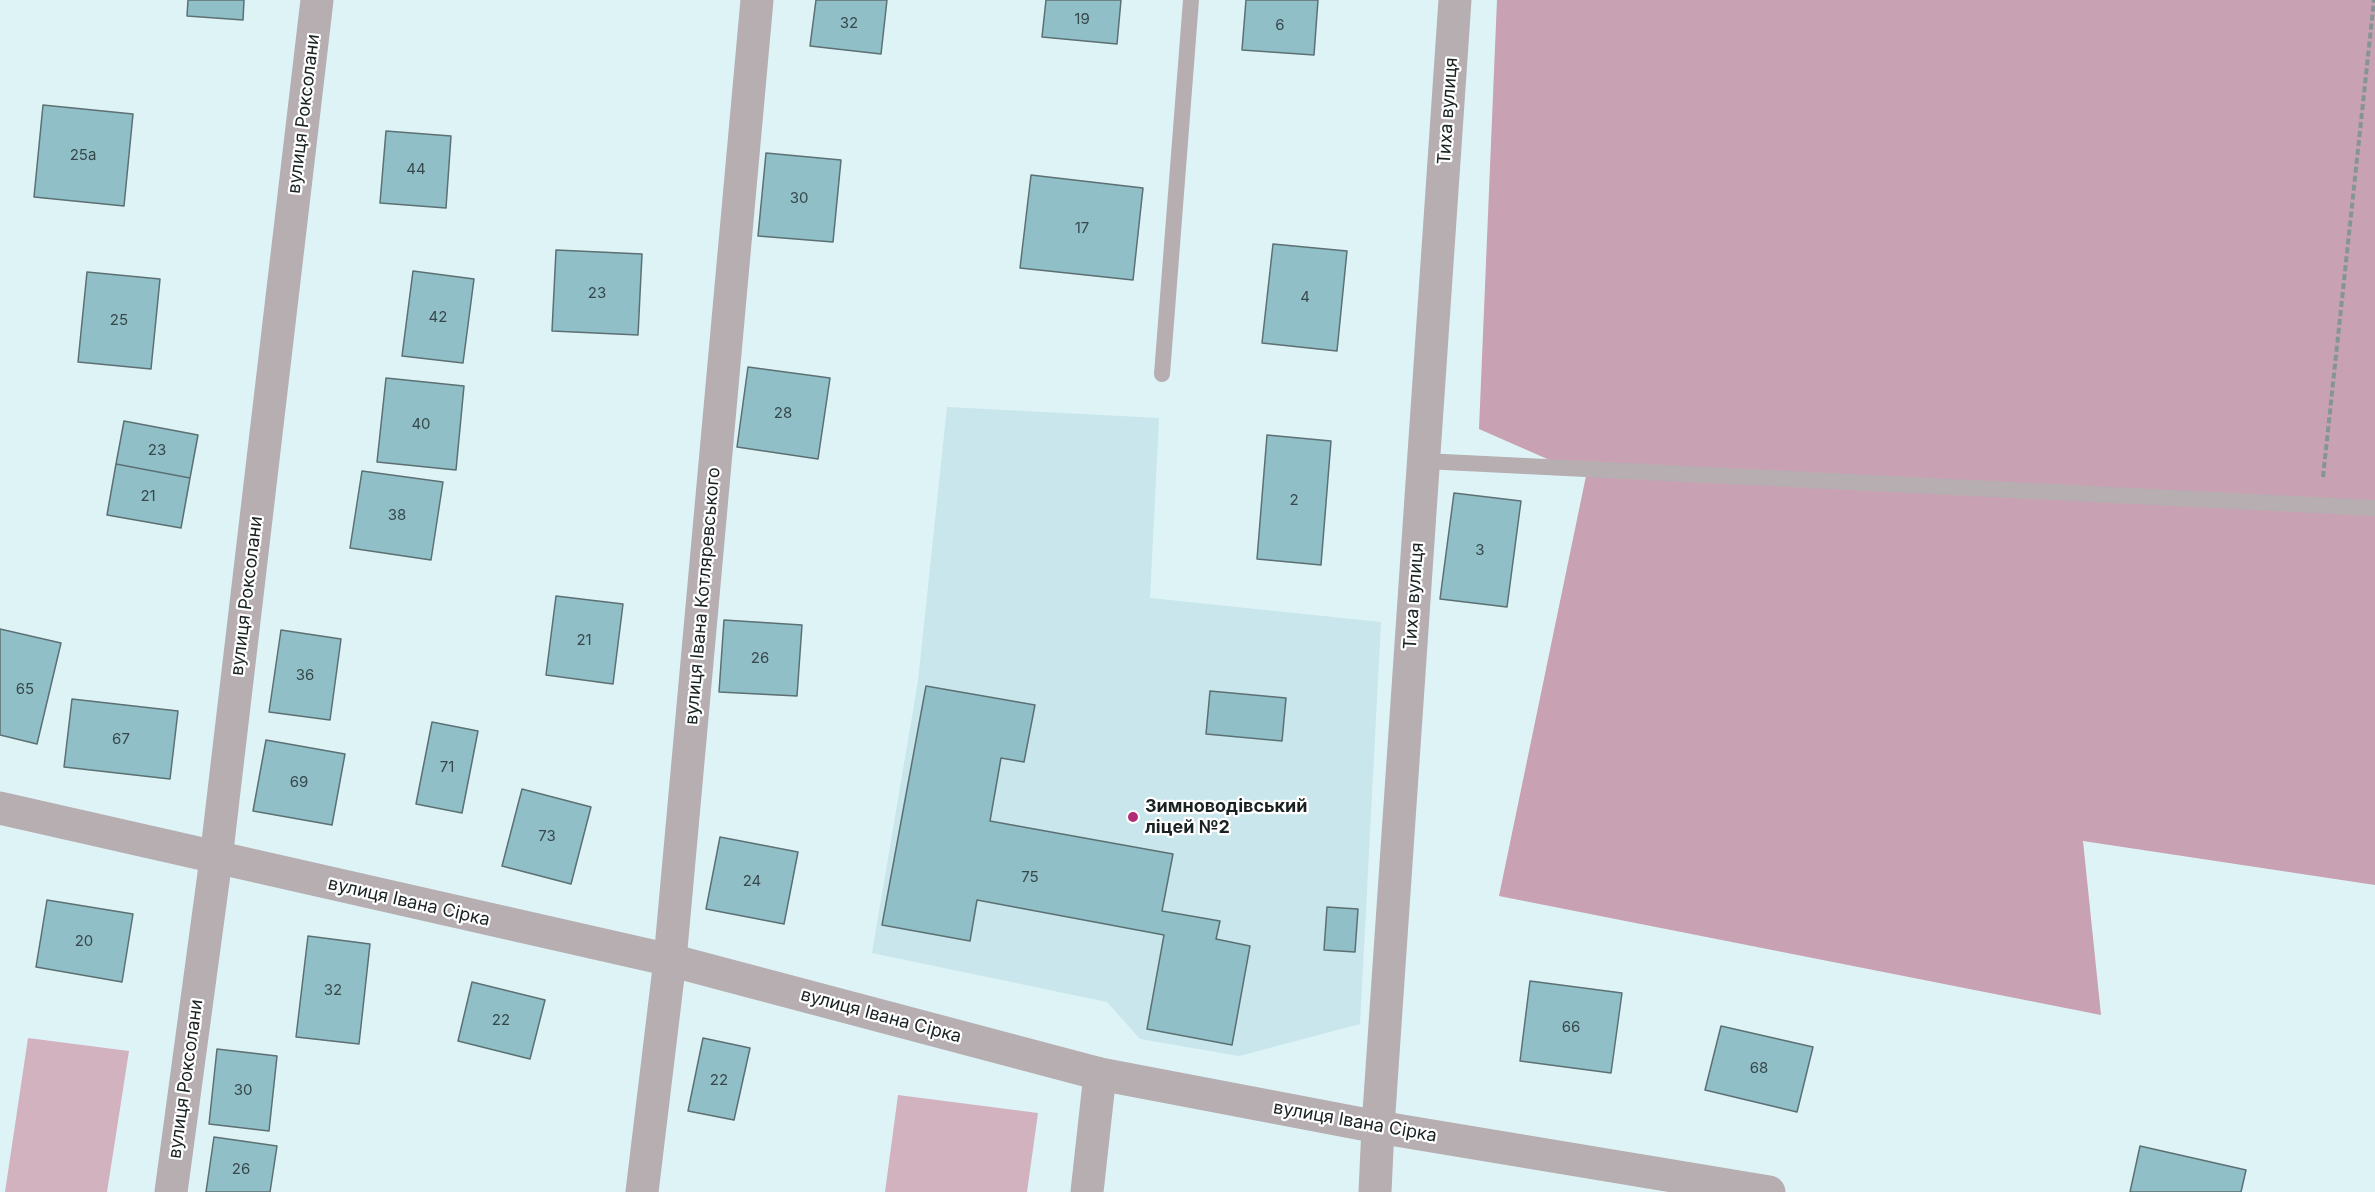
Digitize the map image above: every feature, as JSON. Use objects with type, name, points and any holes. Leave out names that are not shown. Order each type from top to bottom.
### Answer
[{"type":"street","name":"вулиця Роксолани","points":[[171,1192],[216,859],[317,0]]},
{"type":"street","name":"вулиця Івана Котляревського","points":[[642,1192],[670,960],[757,0]]},
{"type":"street","name":"Тиха вулиця","points":[[1375,1192],[1455,0]]},
{"type":"street","name":"вулиця Івана Сірка","points":[[0,808],[216,859],[670,960],[1100,1074],[1378,1127],[1769,1192]]},
{"type":"street","points":[[1087,1192],[1100,1074]]},
{"type":"lane","points":[[1162,374],[1191,0]]},
{"type":"lane","points":[[1424,461],[2375,508]]},
{"type":"path","points":[[2320,505],[2374,0]]},
{"type":"shaded area","points":[[1497,0],[2375,0],[2375,885],[2083,841],[2101,1015],[1499,896],[1586,476],[1479,429]]},
{"type":"shaded area","name":"Зимноводівський ліцей №2","points":[[947,407],[1159,418],[1150,598],[1381,622],[1360,1024],[1239,1056],[1140,1039],[1107,1002],[872,953],[918,681]]},
{"type":"shaded area","points":[[28,1038],[129,1051],[107,1192],[5,1192]]},
{"type":"shaded area","points":[[898,1095],[1038,1113],[1027,1192],[885,1192]]},
{"type":"building","points":[[188,0],[244,0],[243,20],[187,16]]},
{"type":"building","points":[[816,0],[887,0],[881,54],[810,46]]},
{"type":"building","points":[[1046,0],[1121,0],[1117,44],[1042,37]]},
{"type":"building","points":[[1246,0],[1318,0],[1314,55],[1242,50]]},
{"type":"building","points":[[43,105],[133,114],[124,206],[34,197]]},
{"type":"building","points":[[386,131],[451,136],[446,208],[380,203]]},
{"type":"building","points":[[766,153],[841,160],[833,242],[758,236]]},
{"type":"building","points":[[1031,175],[1143,188],[1133,280],[1020,268]]},
{"type":"building","points":[[1273,244],[1347,251],[1337,351],[1262,343]]},
{"type":"building","points":[[556,250],[642,254],[638,335],[552,331]]},
{"type":"building","points":[[413,271],[474,279],[463,363],[402,356]]},
{"type":"building","points":[[87,272],[160,279],[151,369],[78,362]]},
{"type":"building","points":[[748,367],[830,378],[818,459],[737,447]]},
{"type":"building","points":[[386,378],[464,386],[456,470],[377,462]]},
{"type":"building","points":[[124,421],[198,435],[190,478],[116,464]]},
{"type":"building","points":[[1267,435],[1331,441],[1321,565],[1257,559]]},
{"type":"building","points":[[116,464],[190,478],[181,528],[107,515]]},
{"type":"building","points":[[362,471],[443,482],[431,560],[350,548]]},
{"type":"building","points":[[1454,493],[1521,501],[1507,607],[1440,599]]},
{"type":"building","points":[[556,596],[623,604],[613,684],[546,675]]},
{"type":"building","points":[[724,620],[802,625],[797,696],[719,692]]},
{"type":"building","points":[[0,629],[61,643],[37,744],[0,735]]},
{"type":"building","points":[[281,630],[341,639],[330,720],[269,712]]},
{"type":"building","points":[[926,686],[1035,705],[1024,762],[1001,758],[990,821],[1173,854],[1162,911],[1220,921],[1216,939],[1250,946],[1232,1045],[1147,1029],[1164,935],[977,900],[970,941],[882,925]]},
{"type":"building","points":[[1210,691],[1286,698],[1282,741],[1206,734]]},
{"type":"building","points":[[72,699],[178,711],[170,779],[64,767]]},
{"type":"building","points":[[432,722],[478,731],[462,813],[416,804]]},
{"type":"building","points":[[266,740],[345,754],[332,825],[253,811]]},
{"type":"building","points":[[522,789],[591,807],[571,884],[502,866]]},
{"type":"building","points":[[720,837],[798,852],[784,924],[706,909]]},
{"type":"building","points":[[47,900],[133,914],[122,982],[36,967]]},
{"type":"building","points":[[1327,907],[1358,909],[1355,952],[1324,950]]},
{"type":"building","points":[[308,936],[370,944],[359,1044],[296,1037]]},
{"type":"building","points":[[1530,981],[1622,993],[1611,1073],[1520,1061]]},
{"type":"building","points":[[472,982],[545,1000],[530,1059],[458,1041]]},
{"type":"building","points":[[1721,1026],[1813,1047],[1797,1112],[1705,1090]]},
{"type":"building","points":[[703,1038],[750,1048],[734,1120],[688,1111]]},
{"type":"building","points":[[217,1049],[277,1056],[269,1131],[209,1124]]},
{"type":"building","points":[[214,1137],[277,1146],[270,1192],[206,1192]]},
{"type":"building","points":[[2140,1146],[2246,1170],[2241,1192],[2130,1192]]},
{"type":"place","name":"Зимноводівський ліцей №2","points":[[1133,817]]}]
